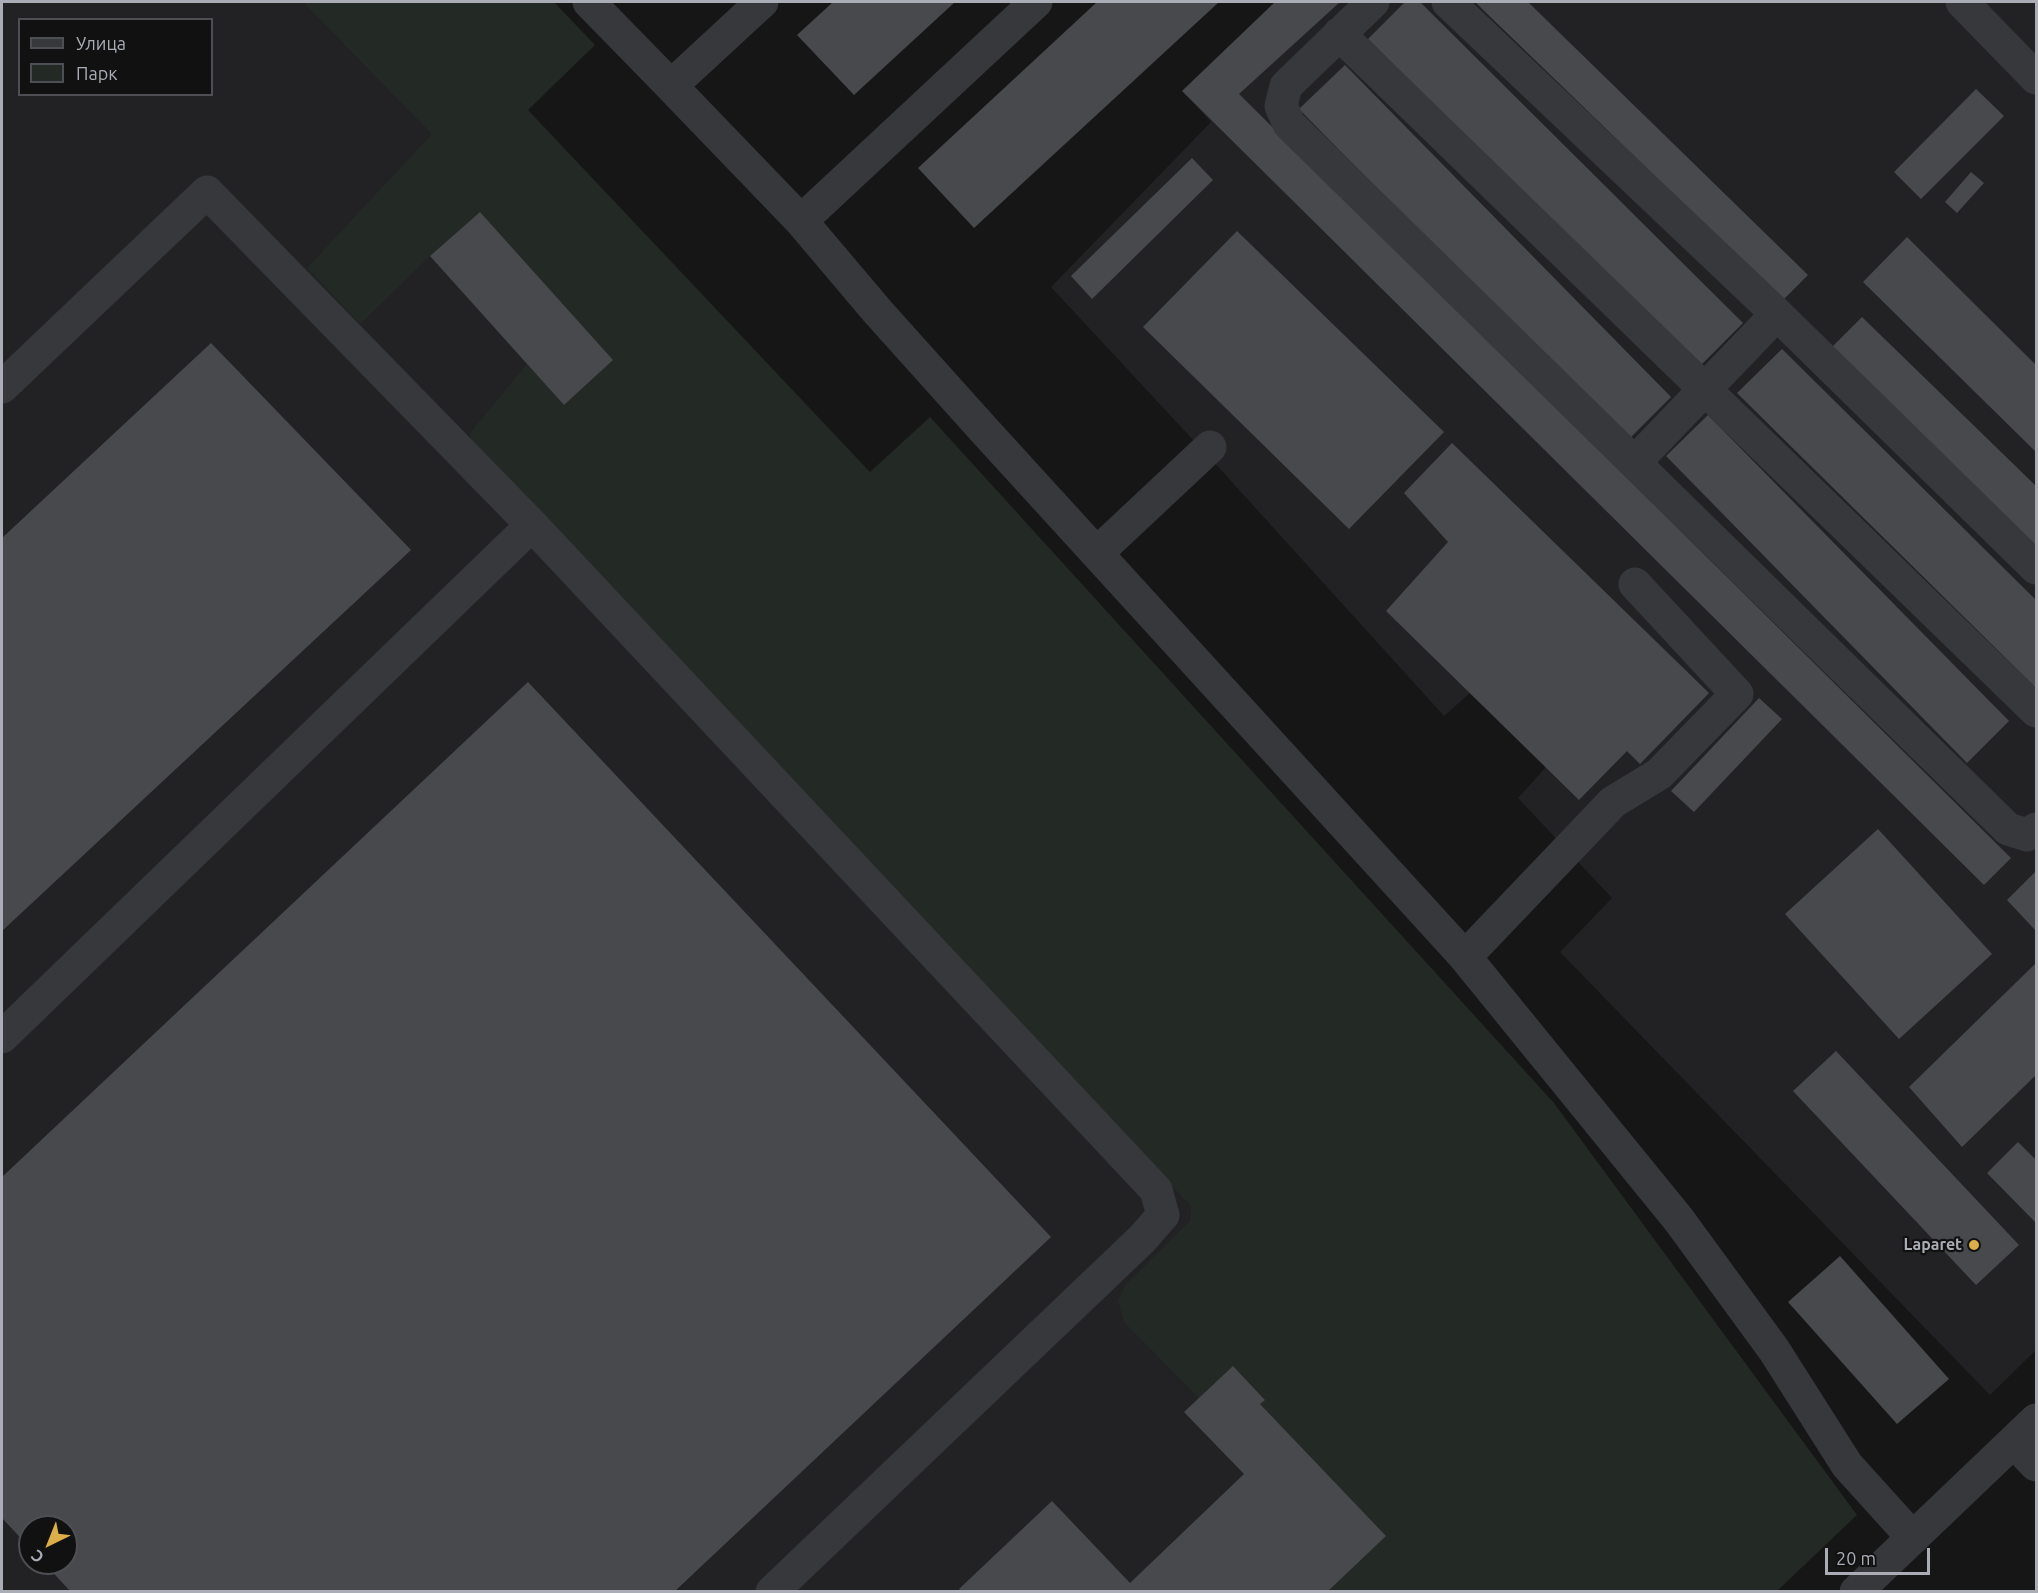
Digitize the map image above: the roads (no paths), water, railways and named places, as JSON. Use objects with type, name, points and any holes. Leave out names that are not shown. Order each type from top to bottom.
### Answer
[{"type":"street","points":[[589,2],[801,221],[878,312],[1465,957],[1679,1220],[1774,1350],[1847,1465],[1913,1538]]},
{"type":"street","points":[[671,86],[762,2]]},
{"type":"street","points":[[801,221],[1036,2]]},
{"type":"street","points":[[1373,2],[1286,86],[1281,106],[1289,124],[2008,829],[2027,835],[2037,829]]},
{"type":"street","points":[[1448,2],[1777,314],[2037,568]]},
{"type":"street","points":[[1962,2],[2037,78]]},
{"type":"street","points":[[1339,34],[2037,711]]},
{"type":"street","points":[[2,387],[207,192],[532,525],[1156,1190],[1163,1215],[1133,1247],[772,1592]]},
{"type":"street","points":[[1635,462],[1777,314]]},
{"type":"street","points":[[1097,553],[1210,447]]},
{"type":"street","points":[[2,1037],[532,525]]},
{"type":"street","points":[[1465,957],[1613,802],[1659,774],[1737,694],[1635,584]]},
{"type":"street","points":[[1857,1592],[2025,1431],[2037,1465]]},
{"type":"place","name":"Laparet","points":[[1974,1245]]}]
